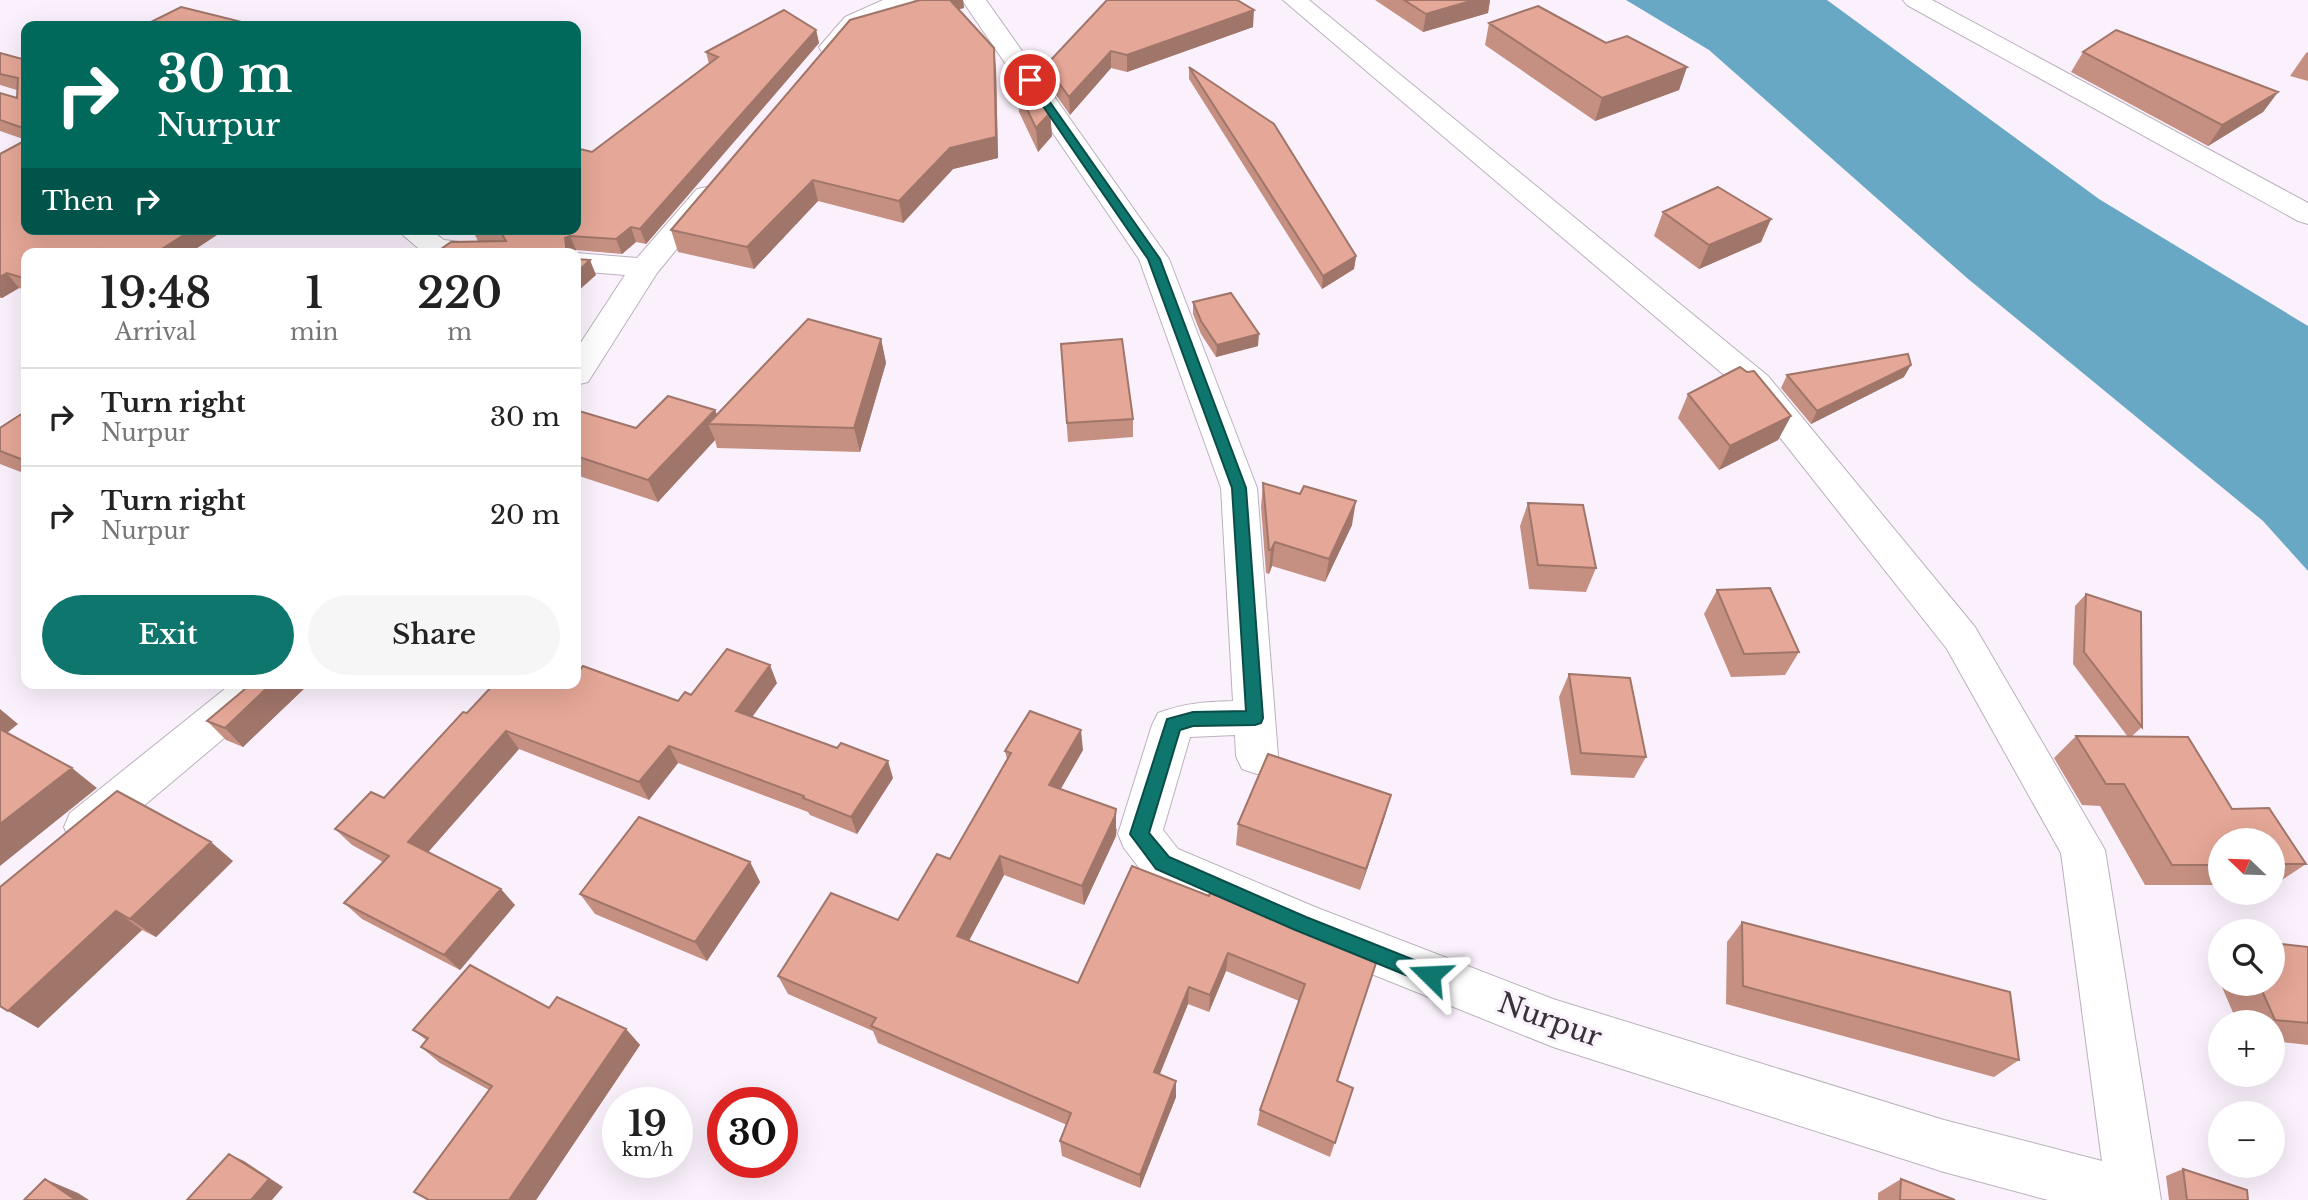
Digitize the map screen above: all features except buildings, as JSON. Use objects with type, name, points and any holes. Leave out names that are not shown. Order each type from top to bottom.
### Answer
[{"type":"street","points":[[818,63],[853,22],[902,0]]},
{"type":"street","name":"Nurpur","points":[[974,0],[1154,259],[1239,488],[1256,737],[1193,719],[1173,724],[1140,834],[1163,863],[1374,954],[1553,1023],[1944,1146],[2134,1198]]},
{"type":"street","points":[[1295,0],[1756,384],[1961,638],[2083,850],[2134,1198]]},
{"type":"street","points":[[1915,0],[2308,215]]},
{"type":"street","points":[[581,366],[645,268],[723,176]]},
{"type":"street","points":[[418,235],[436,248]]},
{"type":"street","points":[[581,262],[645,268]]},
{"type":"street","points":[[52,854],[254,689]]},
{"type":"water","points":[[1626,0],[1827,0],[2099,199],[2308,326],[2308,571],[2263,521],[1967,278],[1709,50]]},
{"type":"route","points":[[1030,80],[1154,259],[1239,488],[1255,718],[1193,719],[1173,724],[1140,834],[1163,863],[1299,923],[1430,975]]}]
